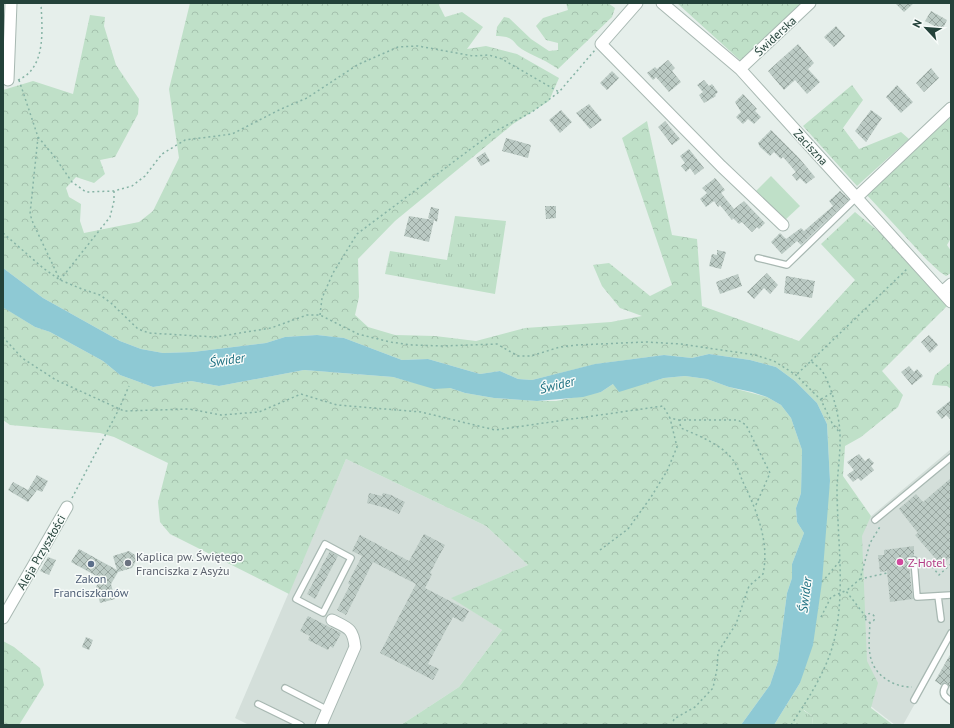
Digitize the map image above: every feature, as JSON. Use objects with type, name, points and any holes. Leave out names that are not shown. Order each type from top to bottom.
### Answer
[{"type":"street","points":[[11,3],[14,80]]},
{"type":"street","points":[[637,3],[601,44],[721,166],[783,225]]},
{"type":"street","name":"Zaciszna","points":[[662,3],[740,69],[951,302]]},
{"type":"street","name":"Świderska","points":[[740,69],[810,3]]},
{"type":"street","points":[[857,197],[951,108]]},
{"type":"street","points":[[942,292],[951,284]]},
{"type":"street","name":"Aleja Przyszłości","points":[[3,618],[67,507]]},
{"type":"street","points":[[321,725],[355,647],[354,634],[328,616]]},
{"type":"lane","points":[[758,258],[788,265],[857,197]]},
{"type":"lane","points":[[875,520],[951,457]]},
{"type":"lane","points":[[324,544],[351,558],[328,616],[296,599],[324,544]]},
{"type":"lane","points":[[914,560],[917,597],[951,595]]},
{"type":"lane","points":[[938,596],[941,619]]},
{"type":"lane","points":[[914,700],[951,633]]},
{"type":"lane","points":[[945,687],[943,691],[944,697],[951,701]]},
{"type":"lane","points":[[285,688],[328,710]]},
{"type":"lane","points":[[258,704],[300,725]]},
{"type":"path","points":[[41,3],[39,57],[26,76],[14,80],[38,137],[54,156],[72,182],[86,192],[114,191],[132,186],[145,176],[162,154],[184,140],[232,134],[280,108],[307,98],[357,65],[398,47],[418,46],[473,56],[489,55],[502,59],[559,92]]},
{"type":"path","points":[[320,315],[322,298],[333,273],[357,234],[492,133],[532,112],[559,92],[585,59],[601,44]]},
{"type":"path","points":[[38,137],[30,214],[33,224],[60,280]]},
{"type":"path","points":[[60,280],[110,217],[114,201],[114,191]]},
{"type":"path","points":[[3,233],[43,268],[60,280],[100,295],[111,303],[138,329],[149,333],[215,337],[271,328],[307,315],[320,315],[358,334],[412,345],[467,346],[497,344],[518,356],[531,356],[560,347],[577,345],[646,342],[680,344],[755,355],[774,361],[796,375],[821,400],[832,422],[840,433]]},
{"type":"path","points":[[796,375],[915,261]]},
{"type":"path","points":[[3,337],[22,358],[56,380],[124,411],[189,409],[220,415],[228,415],[259,412],[300,394],[337,405],[421,412],[495,430],[663,406],[670,418],[677,447],[667,472],[628,529],[600,550]]},
{"type":"path","points":[[791,725],[820,677],[829,658],[834,640],[841,592],[841,560],[837,488],[840,433],[832,393],[822,371],[811,361]]},
{"type":"path","points":[[67,507],[120,409],[129,386]]},
{"type":"path","points":[[821,400],[832,393]]},
{"type":"path","points":[[670,418],[679,420],[738,420],[746,425],[770,473],[755,507]]},
{"type":"path","points":[[672,725],[674,719],[695,707],[713,688],[717,668],[718,652],[736,624],[749,586],[763,574],[766,561],[761,527],[755,507],[734,460],[711,441],[681,428],[679,420]]},
{"type":"path","points":[[860,579],[870,543],[887,517],[883,513]]},
{"type":"path","points":[[822,582],[841,560]]},
{"type":"path","points":[[934,560],[930,564],[939,575],[951,564]]},
{"type":"path","points":[[821,617],[831,597],[846,591],[860,579],[887,573]]},
{"type":"path","points":[[846,591],[866,617],[866,620],[870,622],[870,654],[872,665],[885,678],[895,684],[906,687],[922,685]]},
{"type":"path","points":[[866,617],[869,614],[874,615],[874,621],[870,622]]},
{"type":"shaded area","name":"Z-Hotel","points":[[951,449],[951,639],[903,725],[895,725],[832,676],[850,534]]},
{"type":"shaded area","points":[[346,459],[486,526],[528,565],[452,598],[502,630],[459,687],[401,725],[249,725],[235,718]]},
{"type":"green space","points":[[190,3],[440,3],[439,5],[445,17],[462,12],[483,27],[467,49],[486,46],[517,54],[559,78],[549,101],[513,124],[395,221],[358,259],[359,297],[355,315],[368,327],[395,335],[435,336],[476,341],[525,328],[611,322],[642,316],[620,308],[602,286],[593,265],[609,263],[650,296],[672,285],[622,138],[647,121],[672,235],[697,239],[702,306],[799,341],[855,280],[821,244],[855,212],[890,241],[948,305],[882,371],[903,395],[898,407],[861,437],[845,446],[843,476],[871,516],[862,536],[867,661],[878,683],[871,708],[893,725],[813,725],[812,716],[804,710],[794,725],[774,725],[800,683],[830,481],[827,424],[817,403],[795,381],[776,367],[750,360],[709,354],[692,358],[664,355],[596,364],[532,380],[518,379],[500,371],[480,374],[428,359],[402,360],[344,338],[317,335],[285,337],[266,343],[193,352],[163,353],[141,349],[120,341],[43,298],[3,268],[3,90],[33,81],[73,94],[90,15],[105,17],[104,26],[116,65],[139,99],[138,114],[115,157],[100,160],[105,174],[94,183],[76,177],[66,188],[69,197],[81,204],[80,221],[84,233],[139,222],[153,211],[179,158],[169,89]]},
{"type":"green space","points":[[566,3],[608,3],[615,8],[612,17],[558,69],[521,48],[511,39],[503,36],[496,36],[497,27],[504,17],[509,18],[531,39],[549,51],[558,50],[558,43],[546,40],[536,26],[543,18],[568,10]]},
{"type":"green space","points":[[677,3],[805,3],[742,62]]},
{"type":"green space","points":[[852,85],[863,100],[843,128],[859,149],[901,132],[909,139],[857,186],[803,126]]},
{"type":"green space","points":[[951,115],[951,184],[949,186],[951,190],[951,238],[947,245],[951,251],[951,273],[946,276],[927,260],[866,194]]},
{"type":"green space","points":[[771,176],[800,206],[784,221],[755,192]]},
{"type":"green space","points":[[455,216],[506,221],[495,294],[385,274],[390,251],[447,260]]},
{"type":"green space","points":[[3,307],[35,327],[50,332],[103,361],[120,375],[153,387],[191,381],[219,386],[304,370],[393,377],[434,388],[450,388],[465,393],[494,398],[556,401],[601,392],[613,384],[643,384],[664,378],[685,376],[707,379],[729,387],[767,397],[781,405],[791,418],[802,450],[801,493],[796,508],[797,522],[804,533],[792,564],[792,578],[787,593],[778,661],[770,685],[741,725],[401,725],[459,687],[502,630],[451,598],[528,565],[486,526],[346,459],[289,594],[170,534],[160,522],[158,502],[168,463],[114,437],[100,433],[10,425],[3,420]]},
{"type":"green space","points":[[951,362],[951,389],[947,386],[932,385],[935,375]]},
{"type":"green space","points":[[3,641],[14,647],[40,668],[44,685],[19,725],[3,725]]},
{"type":"green space","points":[[803,710],[812,716],[813,725],[794,725]]},
{"type":"water","name":"Świder","points":[[3,268],[43,298],[120,341],[141,349],[163,353],[193,352],[266,343],[285,337],[317,335],[344,338],[402,360],[428,359],[480,374],[500,371],[518,379],[532,380],[595,364],[664,355],[692,358],[709,354],[750,360],[776,367],[795,381],[817,403],[827,424],[830,481],[822,582],[813,645],[800,683],[774,725],[741,725],[770,685],[778,661],[787,593],[792,578],[792,564],[804,533],[797,522],[796,508],[801,493],[802,450],[791,418],[781,405],[767,397],[729,387],[707,379],[685,376],[664,378],[619,392],[613,384],[601,392],[583,397],[537,401],[494,398],[465,393],[450,388],[434,389],[393,377],[304,370],[219,386],[191,381],[153,387],[120,375],[103,361],[50,332],[35,327],[4,308]]},
{"type":"building","points":[[895,3],[914,3],[904,12]]},
{"type":"building","points":[[931,11],[947,20],[942,30],[925,21]]},
{"type":"building","points":[[836,26],[845,36],[834,47],[824,37]]},
{"type":"building","points":[[798,44],[814,63],[808,69],[820,82],[807,94],[795,80],[784,90],[768,71]]},
{"type":"building","points":[[668,60],[675,68],[672,71],[681,82],[669,92],[656,77],[653,80],[647,73],[655,67],[657,69]]},
{"type":"building","points":[[931,68],[939,78],[924,92],[916,83]]},
{"type":"building","points":[[612,71],[619,78],[607,90],[600,83]]},
{"type":"building","points":[[704,80],[709,86],[712,84],[718,92],[715,95],[716,96],[704,103],[699,95],[703,92],[697,85]]},
{"type":"building","points":[[897,85],[913,102],[901,113],[886,97]]},
{"type":"building","points":[[743,94],[757,109],[755,111],[761,117],[754,124],[748,119],[743,124],[736,117],[741,112],[735,102]]},
{"type":"building","points":[[589,104],[602,120],[590,129],[576,113]]},
{"type":"building","points":[[561,110],[572,122],[560,133],[549,120]]},
{"type":"building","points":[[871,110],[882,118],[866,142],[855,131]]},
{"type":"building","points":[[665,121],[680,139],[672,145],[658,127]]},
{"type":"building","points":[[771,130],[799,158],[815,177],[806,184],[800,178],[797,181],[792,175],[796,172],[783,157],[781,159],[774,152],[770,156],[760,147],[758,143]]},
{"type":"building","points":[[506,138],[531,145],[528,158],[502,151]]},
{"type":"building","points":[[689,149],[704,168],[695,175],[690,168],[686,172],[681,166],[685,163],[680,156]]},
{"type":"building","points":[[485,152],[490,161],[481,166],[476,158]]},
{"type":"building","points":[[715,178],[725,190],[721,193],[734,209],[744,201],[765,223],[759,229],[757,227],[752,232],[742,222],[739,224],[733,218],[732,220],[720,205],[718,207],[714,201],[706,207],[700,199],[707,193],[702,188]]},
{"type":"building","points":[[840,191],[849,199],[801,245],[797,241],[782,254],[771,242],[780,233],[786,239],[801,228],[804,231],[833,206],[829,201]]},
{"type":"building","points":[[545,206],[556,206],[556,218],[546,219]]},
{"type":"building","points":[[431,207],[439,209],[437,222],[434,220],[429,242],[404,236],[409,216],[433,220],[428,218]]},
{"type":"building","points":[[717,250],[726,252],[721,269],[709,266],[712,254],[717,255]]},
{"type":"building","points":[[767,273],[778,285],[770,294],[764,288],[754,299],[747,292]]},
{"type":"building","points":[[738,274],[742,286],[720,294],[716,282]]},
{"type":"building","points":[[786,276],[815,281],[812,298],[784,293]]},
{"type":"building","points":[[929,335],[938,345],[930,353],[921,342]]},
{"type":"building","points":[[909,366],[914,372],[917,369],[923,376],[912,385],[901,372]]},
{"type":"building","points":[[951,400],[951,420],[946,415],[942,419],[936,412]]},
{"type":"building","points":[[859,454],[865,461],[869,458],[874,463],[871,466],[874,470],[861,481],[858,478],[853,482],[847,475],[854,470],[847,462]]},
{"type":"building","points":[[37,475],[48,481],[42,492],[37,490],[28,502],[8,490],[13,482],[28,490]]},
{"type":"building","points":[[951,478],[951,557],[941,565],[915,535],[918,533],[899,509],[916,494],[923,502]]},
{"type":"building","points":[[369,493],[382,496],[383,493],[391,495],[405,502],[399,514],[386,508],[367,503]]},
{"type":"building","points":[[424,534],[445,545],[430,573],[432,574],[425,588],[469,611],[463,622],[453,617],[428,664],[439,669],[433,680],[380,653],[416,584],[373,562],[346,615],[337,610],[350,585],[348,583],[362,556],[352,551],[360,535],[409,561]]},
{"type":"building","points":[[914,546],[914,556],[908,558],[913,599],[890,602],[887,571],[880,572],[878,555],[884,555],[884,550]]},
{"type":"building","points":[[79,549],[117,570],[113,556],[129,551],[135,555],[136,561],[132,568],[118,572],[111,584],[115,599],[100,603],[96,587],[100,578],[71,562]]},
{"type":"building","points":[[330,551],[338,556],[315,599],[307,594]]},
{"type":"building","points":[[48,557],[56,560],[49,575],[40,571]]},
{"type":"building","points":[[308,616],[341,633],[333,648],[330,646],[328,650],[308,640],[310,636],[300,631]]},
{"type":"building","points":[[86,637],[93,640],[89,650],[82,647]]},
{"type":"building","points":[[951,653],[951,690],[947,683],[941,685],[935,681]]},
{"type":"place","name":"Z-Hotel","points":[[900,562]]},
{"type":"place","name":"Kaplica pw. Świętego Franciszka z Asyżu","points":[[128,563]]},
{"type":"place","name":"Zakon Franciszkanów","points":[[91,564]]}]
